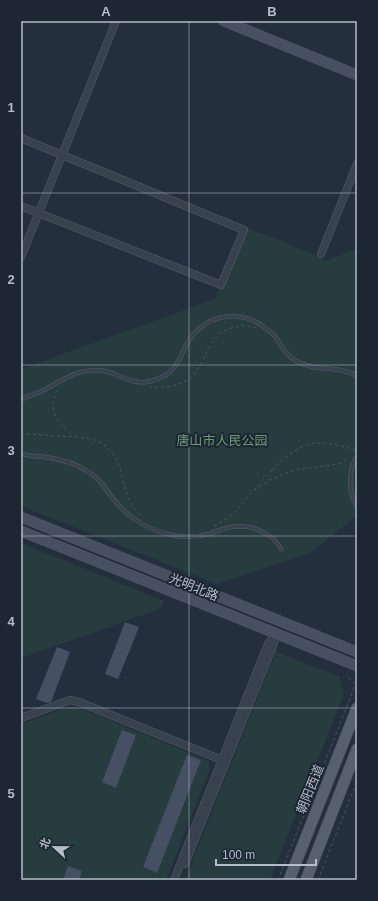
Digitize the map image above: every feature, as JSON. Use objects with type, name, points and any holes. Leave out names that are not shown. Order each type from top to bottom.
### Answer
[{"type":"main road","points":[[224,21],[357,75]]},
{"type":"main road","name":"光明北路","points":[[21,517],[357,652]]},
{"type":"main road","name":"光明北路","points":[[21,531],[357,666]]},
{"type":"main road","name":"朝阳西道","points":[[289,880],[357,708]]},
{"type":"main road","points":[[306,880],[357,749]]},
{"type":"street","points":[[21,257],[116,21]]},
{"type":"street","points":[[21,138],[244,230],[220,285],[21,206]]},
{"type":"street","points":[[321,254],[357,164]]},
{"type":"street","points":[[174,880],[268,644],[276,634]]},
{"type":"street","points":[[179,880],[273,646],[276,634]]},
{"type":"street","points":[[21,718],[70,700],[79,702],[222,760]]},
{"type":"lane","points":[[21,400],[45,390],[68,375],[83,371],[104,371],[138,382],[145,382],[164,376],[172,370],[195,332],[211,320],[229,316],[245,318],[257,323],[274,335],[280,346],[288,354],[300,362],[320,369],[338,369],[348,371],[357,376]]},
{"type":"lane","points":[[21,453],[27,456],[61,460],[80,467],[98,478],[134,519],[151,529],[164,534],[184,537],[209,534],[232,527],[245,527],[259,530],[270,536],[281,549]]},
{"type":"lane","points":[[356,455],[350,482],[352,499],[356,505]]},
{"type":"path","points":[[146,387],[172,386],[190,378],[196,371],[212,341],[227,329],[238,326],[249,326],[258,329]]},
{"type":"path","points":[[58,388],[53,400],[54,414],[63,427],[74,437]]},
{"type":"path","points":[[21,434],[74,437],[94,440],[102,443],[111,450],[116,459],[125,491],[131,504],[142,517]]},
{"type":"path","points":[[212,527],[228,518],[237,510],[272,470],[290,453],[305,445],[328,442],[357,451],[356,455]]},
{"type":"path","points":[[252,492],[269,480],[282,474],[308,467],[339,464],[351,457]]},
{"type":"path","points":[[278,880],[353,691],[354,682],[346,675]]},
{"type":"path","points":[[318,880],[357,781]]},
{"type":"green space","name":"唐山市人民公园","points":[[246,227],[315,255],[325,261],[357,249],[357,516],[310,553],[217,584],[21,506],[21,369],[215,299]]},
{"type":"green space","points":[[21,543],[164,601],[160,609],[21,658]]},
{"type":"green space","points":[[276,652],[339,676],[344,694],[270,880],[185,880]]},
{"type":"green space","points":[[75,706],[209,761],[210,769],[166,880],[21,880],[21,724]]},
{"type":"building","points":[[125,622],[139,627],[118,679],[105,674]]},
{"type":"building","points":[[57,647],[70,652],[51,702],[47,703],[36,699]]},
{"type":"building","points":[[122,730],[136,735],[116,788],[102,782]]},
{"type":"building","points":[[187,755],[201,760],[157,873],[143,867]]},
{"type":"building","points":[[68,866],[82,871],[79,880],[63,880]]}]
